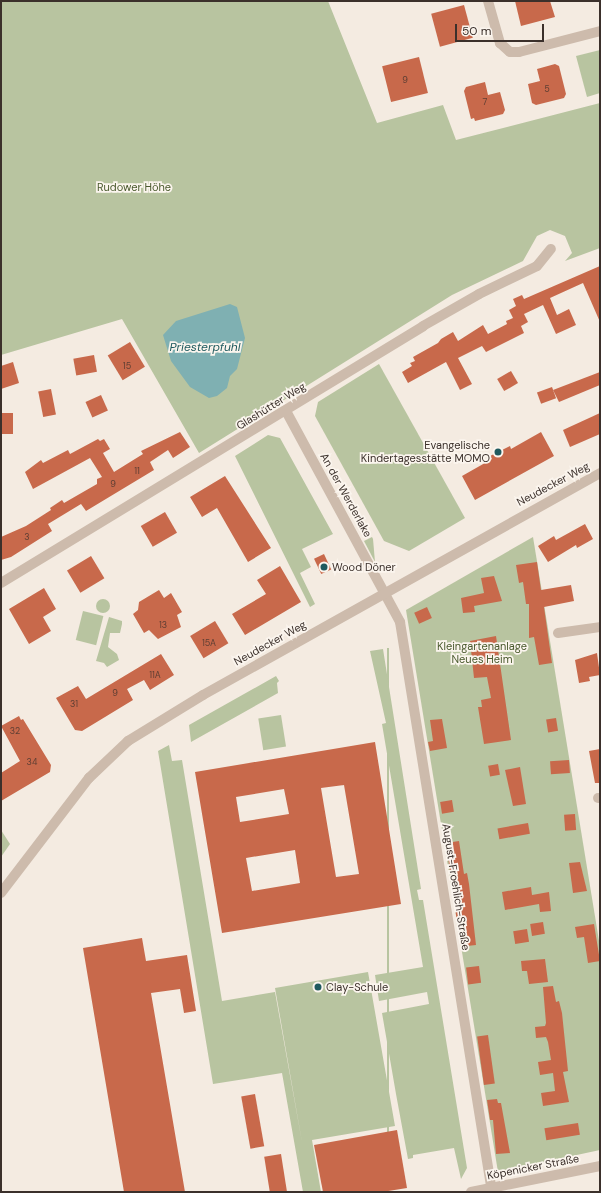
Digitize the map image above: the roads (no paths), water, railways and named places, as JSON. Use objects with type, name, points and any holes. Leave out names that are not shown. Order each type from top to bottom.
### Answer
[{"type":"street","points":[[488,1],[500,43],[510,52],[519,52],[600,31]]},
{"type":"street","name":"Glashütter Weg","points":[[1,583],[286,411],[423,326],[480,294],[537,266],[551,249]]},
{"type":"street","name":"An der Werderlake","points":[[286,411],[384,593]]},
{"type":"street","name":"Neudecker Weg","points":[[1,894],[89,778],[128,741],[203,694],[600,473]]},
{"type":"street","name":"August-Froehlich-Straße","points":[[384,593],[400,622],[491,1190]]},
{"type":"street","points":[[558,633],[600,627]]},
{"type":"street","name":"Köpenicker Straße","points":[[471,1192],[491,1190],[600,1166]]},
{"type":"water","name":"Priesterpfuhl","points":[[230,304],[237,307],[245,338],[237,369],[230,376],[227,388],[217,396],[209,398],[190,387],[171,361],[163,335],[176,321]]},
{"type":"place","name":"Evangelische Kindertagesstätte MOMO","points":[[498,452]]},
{"type":"place","name":"Wood Döner","points":[[324,567]]},
{"type":"place","name":"Clay-Schule","points":[[318,987]]},
{"type":"park label","name":"Rudower Höhe","points":[[134,187]]},
{"type":"park label","name":"Kleingartenanlage Neues Heim","points":[[482,653]]}]
